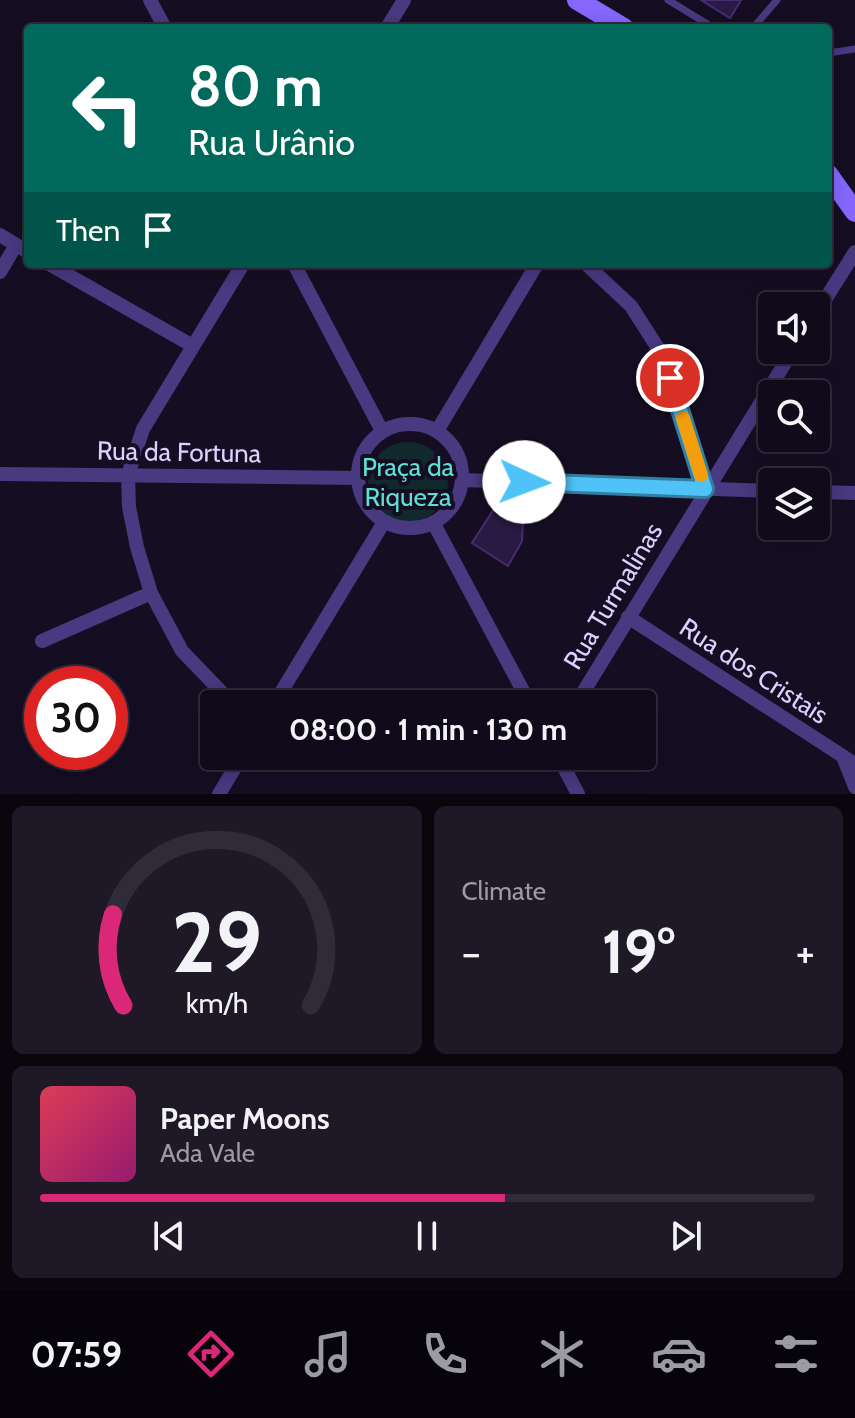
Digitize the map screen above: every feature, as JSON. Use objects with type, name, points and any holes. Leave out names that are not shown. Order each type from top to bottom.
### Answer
[{"type":"main road","points":[[577,0],[617,24]]},
{"type":"main road","points":[[832,180],[855,212]]},
{"type":"street","points":[[150,0],[163,24]]},
{"type":"street","points":[[389,24],[404,0]]},
{"type":"street","points":[[0,235],[22,249],[0,272]]},
{"type":"street","points":[[830,292],[855,252]]},
{"type":"street","points":[[56,268],[193,346]]},
{"type":"street","points":[[220,690],[182,651],[151,593],[134,534],[128,475],[143,429],[241,268]]},
{"type":"street","points":[[296,268],[382,431]]},
{"type":"street","points":[[437,431],[535,268]]},
{"type":"street","points":[[590,268],[631,306],[661,353],[705,489]]},
{"type":"street","name":"Rua Turmalinas","points":[[584,690],[784,364]]},
{"type":"street","points":[[410,423],[437,431],[457,452],[463,480],[459,498],[448,513],[434,524],[417,529],[384,522],[365,503],[358,478],[364,450],[382,431],[410,423]]},
{"type":"street","name":"Rua da Fortuna","points":[[0,474],[358,478]]},
{"type":"street","points":[[463,480],[758,491]]},
{"type":"street","points":[[830,492],[855,493]]},
{"type":"street","points":[[282,690],[384,522]]},
{"type":"street","points":[[434,524],[523,690]]},
{"type":"street","points":[[42,641],[151,593]]},
{"type":"street","name":"Rua dos Cristais","points":[[628,617],[850,762]]},
{"type":"street","points":[[850,762],[855,787]]},
{"type":"street","points":[[219,794],[234,770]]},
{"type":"street","points":[[565,770],[578,794]]},
{"type":"lane","points":[[668,0],[707,24]]},
{"type":"lane","points":[[756,24],[777,0]]},
{"type":"lane","points":[[832,52],[855,49]]},
{"type":"green space","name":"Praça da Riqueza","points":[[408,442],[423,445],[436,454],[445,467],[448,482],[445,497],[436,510],[423,519],[408,522],[393,519],[380,510],[371,497],[368,482],[371,467],[380,454],[393,445]]},
{"type":"building","points":[[701,0],[741,0],[730,18]]},
{"type":"building","points":[[524,504],[522,541],[508,566],[472,543],[494,509]]},
{"type":"slow traffic","points":[[683,418],[701,475]]},
{"type":"route","points":[[524,482],[705,489],[670,378]]}]
